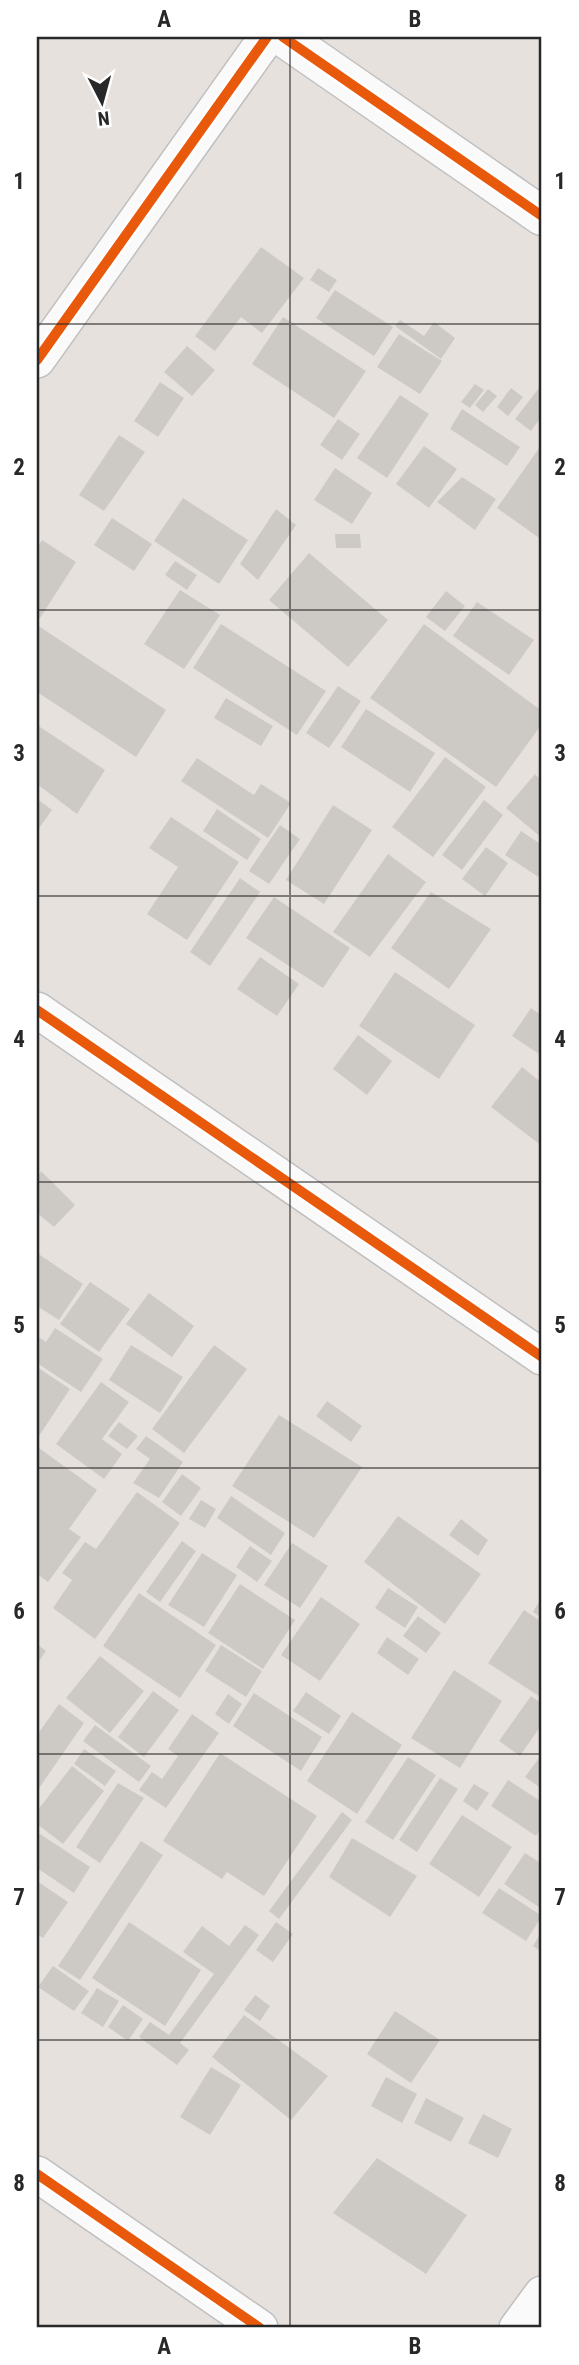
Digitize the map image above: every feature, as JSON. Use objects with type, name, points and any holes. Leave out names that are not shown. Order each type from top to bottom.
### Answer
[{"type":"street","points":[[37,360],[267,37]]},
{"type":"street","points":[[283,37],[542,216]]},
{"type":"street","points":[[37,1010],[542,1357]]},
{"type":"street","points":[[37,2174],[260,2328]]},
{"type":"street","points":[[517,2328],[542,2294]]},
{"type":"building","points":[[261,247],[304,278],[262,333],[241,317],[215,351],[195,336]]},
{"type":"building","points":[[318,268],[337,280],[329,292],[310,280]]},
{"type":"building","points":[[335,290],[393,327],[374,356],[316,318]]},
{"type":"building","points":[[283,317],[366,371],[334,418],[252,364]]},
{"type":"building","points":[[400,320],[424,336],[434,322],[455,338],[441,359],[395,326]]},
{"type":"building","points":[[399,334],[442,361],[420,394],[377,367]]},
{"type":"building","points":[[187,346],[215,370],[192,396],[164,372]]},
{"type":"building","points":[[160,382],[184,398],[158,437],[134,421]]},
{"type":"building","points":[[475,384],[484,390],[470,408],[461,402]]},
{"type":"building","points":[[511,388],[523,397],[508,416],[497,407]]},
{"type":"building","points":[[539,388],[542,390],[542,416],[531,431],[515,419]]},
{"type":"building","points":[[488,389],[497,396],[483,412],[475,405]]},
{"type":"building","points":[[400,395],[429,414],[387,478],[357,458]]},
{"type":"building","points":[[462,409],[520,447],[507,466],[450,429]]},
{"type":"building","points":[[338,419],[360,434],[342,460],[320,445]]},
{"type":"building","points":[[119,435],[145,452],[104,511],[79,495]]},
{"type":"building","points":[[542,444],[542,540],[497,508]]},
{"type":"building","points":[[424,446],[457,469],[429,508],[396,484]]},
{"type":"building","points":[[335,468],[372,493],[352,524],[314,500]]},
{"type":"building","points":[[462,477],[496,499],[475,530],[437,502]]},
{"type":"building","points":[[183,498],[248,540],[219,584],[154,541]]},
{"type":"building","points":[[276,509],[296,525],[258,580],[240,564]]},
{"type":"building","points":[[112,518],[152,544],[134,571],[94,545]]},
{"type":"building","points":[[335,534],[360,534],[361,548],[336,548]]},
{"type":"building","points":[[42,540],[76,562],[40,618],[37,616],[37,548]]},
{"type":"building","points":[[309,553],[388,620],[348,667],[269,600]]},
{"type":"building","points":[[175,561],[197,575],[187,590],[165,575]]},
{"type":"building","points":[[180,590],[220,615],[184,669],[144,644]]},
{"type":"building","points":[[446,591],[465,606],[445,631],[426,617]]},
{"type":"building","points":[[477,602],[534,640],[509,675],[453,636]]},
{"type":"building","points":[[221,624],[326,691],[297,735],[193,668]]},
{"type":"building","points":[[424,624],[542,711],[542,724],[496,787],[370,698]]},
{"type":"building","points":[[37,625],[166,710],[136,757],[37,692]]},
{"type":"building","points":[[338,686],[361,701],[329,748],[306,733]]},
{"type":"building","points":[[226,698],[273,726],[261,746],[214,718]]},
{"type":"building","points":[[366,709],[435,753],[410,792],[341,747]]},
{"type":"building","points":[[37,725],[105,770],[77,814],[37,784]]},
{"type":"building","points":[[445,757],[486,787],[433,857],[392,827]]},
{"type":"building","points":[[197,758],[254,795],[261,784],[291,803],[268,838],[181,781]]},
{"type":"building","points":[[535,774],[542,781],[542,838],[506,808]]},
{"type":"building","points":[[37,799],[52,810],[37,831]]},
{"type":"building","points":[[484,800],[503,815],[462,870],[442,855]]},
{"type":"building","points":[[333,805],[372,830],[324,904],[286,880]]},
{"type":"building","points":[[217,809],[261,839],[247,860],[203,831]]},
{"type":"building","points":[[171,817],[239,862],[187,940],[147,914],[178,867],[149,848]]},
{"type":"building","points":[[280,825],[300,839],[269,884],[249,871]]},
{"type":"building","points":[[521,831],[542,845],[540,878],[505,855]]},
{"type":"building","points":[[486,847],[508,863],[485,896],[462,879]]},
{"type":"building","points":[[388,854],[426,882],[370,957],[333,932]]},
{"type":"building","points":[[240,878],[260,892],[210,966],[190,952]]},
{"type":"building","points":[[431,892],[491,929],[449,989],[391,948]]},
{"type":"building","points":[[274,897],[350,948],[323,988],[246,938]]},
{"type":"building","points":[[260,957],[299,984],[277,1016],[237,989]]},
{"type":"building","points":[[395,972],[475,1025],[439,1079],[359,1026]]},
{"type":"building","points":[[531,1008],[542,1016],[542,1056],[512,1036]]},
{"type":"building","points":[[358,1035],[392,1061],[367,1095],[333,1069]]},
{"type":"building","points":[[522,1067],[542,1083],[542,1146],[491,1107]]},
{"type":"building","points":[[41,1171],[75,1205],[54,1227],[37,1213],[37,1179]]},
{"type":"building","points":[[37,1253],[83,1284],[59,1320],[37,1306]]},
{"type":"building","points":[[90,1282],[130,1309],[99,1352],[60,1324]]},
{"type":"building","points":[[149,1293],[194,1326],[172,1357],[126,1324]]},
{"type":"building","points":[[55,1328],[103,1359],[81,1392],[37,1363],[37,1336],[46,1342]]},
{"type":"building","points":[[131,1345],[183,1377],[160,1413],[109,1380]]},
{"type":"building","points":[[214,1345],[247,1369],[184,1453],[152,1429]]},
{"type":"building","points":[[37,1367],[70,1389],[37,1439]]},
{"type":"building","points":[[101,1382],[129,1402],[102,1439],[122,1454],[104,1479],[56,1444]]},
{"type":"building","points":[[327,1401],[362,1426],[351,1442],[316,1416]]},
{"type":"building","points":[[279,1415],[362,1467],[314,1538],[232,1486]]},
{"type":"building","points":[[119,1422],[138,1436],[127,1449],[108,1436]]},
{"type":"building","points":[[146,1436],[183,1462],[159,1498],[133,1483],[150,1459],[136,1449]]},
{"type":"building","points":[[39,1448],[97,1490],[69,1529],[81,1537],[48,1582],[37,1574]]},
{"type":"building","points":[[182,1474],[201,1488],[181,1516],[162,1502]]},
{"type":"building","points":[[137,1492],[180,1523],[95,1639],[53,1608],[72,1580],[62,1573],[85,1542],[96,1549]]},
{"type":"building","points":[[231,1496],[285,1533],[271,1555],[217,1518]]},
{"type":"building","points":[[201,1500],[216,1509],[205,1528],[189,1519]]},
{"type":"building","points":[[398,1516],[481,1574],[445,1624],[364,1562]]},
{"type":"building","points":[[461,1519],[488,1540],[478,1556],[449,1535]]},
{"type":"building","points":[[182,1541],[196,1551],[160,1602],[146,1592]]},
{"type":"building","points":[[292,1543],[328,1566],[300,1608],[264,1585]]},
{"type":"building","points":[[250,1546],[272,1561],[257,1582],[236,1567]]},
{"type":"building","points":[[202,1553],[237,1575],[204,1627],[168,1605]]},
{"type":"building","points":[[240,1584],[295,1620],[263,1669],[208,1633]]},
{"type":"building","points":[[388,1588],[418,1607],[405,1628],[375,1608]]},
{"type":"building","points":[[139,1593],[216,1645],[180,1698],[103,1646]]},
{"type":"building","points":[[321,1597],[360,1624],[320,1681],[281,1655]]},
{"type":"building","points":[[542,1597],[542,1618],[533,1612]]},
{"type":"building","points":[[524,1610],[542,1622],[542,1698],[488,1663]]},
{"type":"building","points":[[418,1616],[441,1633],[426,1653],[403,1636]]},
{"type":"building","points":[[387,1637],[419,1659],[408,1675],[377,1653]]},
{"type":"building","points":[[37,1644],[46,1651],[37,1664]]},
{"type":"building","points":[[221,1645],[262,1671],[246,1697],[205,1671]]},
{"type":"building","points":[[100,1656],[144,1691],[110,1733],[66,1698]]},
{"type":"building","points":[[454,1670],[502,1701],[460,1768],[411,1738]]},
{"type":"building","points":[[153,1691],[179,1710],[144,1757],[118,1737]]},
{"type":"building","points":[[306,1692],[341,1716],[329,1734],[293,1711]]},
{"type":"building","points":[[254,1693],[322,1737],[301,1771],[233,1726]]},
{"type":"building","points":[[228,1694],[242,1704],[229,1724],[215,1714]]},
{"type":"building","points":[[531,1696],[542,1704],[542,1724],[520,1756],[499,1741]]},
{"type":"building","points":[[59,1704],[84,1723],[37,1791],[37,1735]]},
{"type":"building","points":[[352,1712],[402,1745],[357,1814],[307,1781]]},
{"type":"building","points":[[192,1714],[219,1733],[166,1808],[139,1790],[152,1772],[162,1779],[178,1756],[168,1749]]},
{"type":"building","points":[[95,1725],[151,1766],[139,1782],[83,1741]]},
{"type":"building","points":[[84,1749],[116,1771],[105,1786],[74,1764]]},
{"type":"building","points":[[220,1753],[317,1816],[264,1896],[227,1872],[222,1879],[163,1841]]},
{"type":"building","points":[[542,1754],[542,1789],[525,1777]]},
{"type":"building","points":[[408,1757],[436,1775],[393,1840],[365,1822]]},
{"type":"building","points":[[72,1766],[104,1791],[63,1844],[37,1824],[37,1811]]},
{"type":"building","points":[[440,1778],[458,1789],[417,1852],[399,1840]]},
{"type":"building","points":[[508,1780],[542,1802],[542,1826],[536,1836],[491,1806]]},
{"type":"building","points":[[118,1783],[144,1798],[100,1863],[76,1847]]},
{"type":"building","points":[[474,1784],[489,1793],[477,1811],[463,1801]]},
{"type":"building","points":[[342,1812],[352,1820],[279,1919],[269,1911]]},
{"type":"building","points":[[462,1815],[512,1847],[479,1897],[429,1864]]},
{"type":"building","points":[[37,1832],[90,1867],[74,1893],[37,1868]]},
{"type":"building","points":[[352,1838],[417,1876],[390,1917],[329,1877]]},
{"type":"building","points":[[141,1841],[163,1855],[80,1980],[58,1966]]},
{"type":"building","points":[[525,1853],[542,1864],[542,1909],[504,1884]]},
{"type":"building","points":[[37,1881],[68,1902],[43,1938],[37,1934]]},
{"type":"building","points":[[499,1888],[542,1916],[526,1941],[482,1913]]},
{"type":"building","points":[[129,1922],[201,1970],[165,2026],[92,1978]]},
{"type":"building","points":[[276,1922],[293,1934],[273,1962],[256,1950]]},
{"type":"building","points":[[245,1925],[259,1935],[180,2043],[189,2050],[177,2065],[139,2037],[150,2022],[169,2035],[214,1974],[183,1952],[202,1926],[229,1946]]},
{"type":"building","points":[[542,1931],[542,1952],[533,1946]]},
{"type":"building","points":[[53,1966],[89,1991],[74,2011],[38,1987]]},
{"type":"building","points":[[97,1988],[119,2001],[103,2027],[81,2013]]},
{"type":"building","points":[[255,1995],[270,2006],[260,2021],[244,2010]]},
{"type":"building","points":[[123,2005],[143,2019],[128,2041],[108,2027]]},
{"type":"building","points":[[395,2011],[440,2040],[411,2083],[367,2054]]},
{"type":"building","points":[[244,2015],[328,2076],[291,2120],[212,2057]]},
{"type":"building","points":[[211,2067],[241,2085],[210,2135],[180,2117]]},
{"type":"building","points":[[386,2077],[417,2094],[402,2123],[371,2106]]},
{"type":"building","points":[[426,2098],[464,2118],[451,2142],[414,2123]]},
{"type":"building","points":[[483,2114],[512,2129],[498,2158],[468,2143]]},
{"type":"building","points":[[377,2158],[467,2215],[426,2274],[333,2213]]},
{"type":"cycle path","points":[[37,360],[267,37]]},
{"type":"cycle path","points":[[283,37],[542,216]]},
{"type":"cycle path","points":[[37,1010],[542,1357]]},
{"type":"cycle path","points":[[37,2174],[260,2328]]}]
